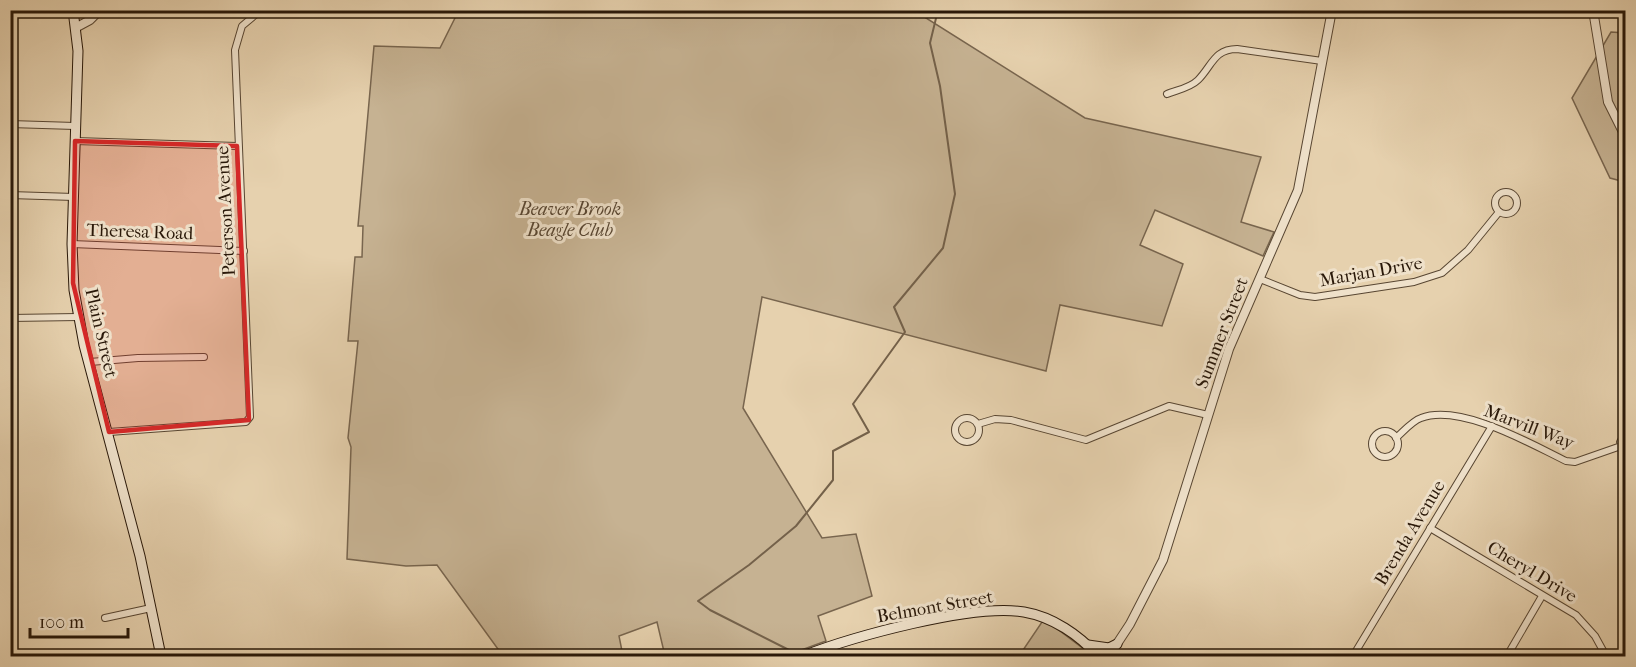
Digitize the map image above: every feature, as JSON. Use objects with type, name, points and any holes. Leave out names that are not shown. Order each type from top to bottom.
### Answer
[{"type":"main road","name":"Plain Street","points":[[73,10],[77,27],[73,283],[78,317],[109,432],[161,657]]},
{"type":"main road","name":"Belmont Street","points":[[803,657],[912,625],[998,611],[1025,612],[1042,617],[1061,626],[1088,645],[1098,657]]},
{"type":"main road","points":[[1088,645],[1109,648],[1117,644]]},
{"type":"street","points":[[77,27],[100,10]]},
{"type":"street","name":"Peterson Avenue","points":[[109,432],[246,423],[249,420],[241,172],[237,146],[236,42],[248,19],[261,10]]},
{"type":"street","name":"Summer Street","points":[[1109,657],[1163,560],[1228,349],[1260,279],[1300,180],[1332,10]]},
{"type":"street","points":[[1593,10],[1606,94],[1614,119],[1626,138]]},
{"type":"street","points":[[1167,94],[1194,82],[1214,57],[1226,50],[1237,49],[1322,61]]},
{"type":"street","points":[[10,124],[75,126]]},
{"type":"street","points":[[75,141],[237,146]]},
{"type":"street","points":[[10,195],[74,197]]},
{"type":"street","name":"Marjan Drive","points":[[1260,279],[1300,295],[1315,297],[1424,280],[1442,273],[1455,264],[1498,212]]},
{"type":"street","name":"Theresa Road","points":[[72,244],[244,251]]},
{"type":"street","points":[[10,318],[78,317]]},
{"type":"street","points":[[90,362],[138,358],[204,357]]},
{"type":"street","points":[[978,424],[995,419],[1011,420],[1086,440],[1169,406],[1208,416]]},
{"type":"street","name":"Marvill Way","points":[[1396,438],[1419,418],[1431,415],[1449,416],[1492,426],[1566,461],[1575,462],[1623,448],[1621,438],[1626,432]]},
{"type":"street","points":[[961,419],[972,419],[978,424],[979,432],[975,439],[967,442],[957,436],[955,429],[961,419]]},
{"type":"street","name":"Brenda Avenue","points":[[1353,657],[1492,426]]},
{"type":"street","name":"Marvill Way","points":[[1381,432],[1390,432],[1396,438],[1398,446],[1390,456],[1378,456],[1373,450],[1372,441],[1381,432]]},
{"type":"street","name":"Cheryl Drive","points":[[1430,528],[1584,622],[1595,636],[1606,657]]},
{"type":"street","points":[[1507,657],[1542,596]]},
{"type":"street","points":[[105,618],[151,608]]},
{"type":"highlighted area","points":[[75,141],[237,146],[249,420],[109,432],[73,283]]},
{"type":"green space","name":"Beaver Brook Beagle Club","points":[[459,10],[915,11],[1085,118],[1261,157],[1241,222],[1274,232],[1263,256],[1155,210],[1140,245],[1183,264],[1162,326],[1060,305],[1046,371],[762,297],[743,408],[822,538],[856,534],[872,596],[818,616],[826,641],[785,656],[665,656],[657,622],[619,636],[623,656],[503,656],[437,565],[406,566],[347,559],[351,447],[348,438],[358,341],[348,341],[355,257],[362,257],[363,226],[358,226],[374,46],[440,48]]},
{"type":"green space","points":[[1611,32],[1625,33],[1625,182],[1610,178],[1572,98]]},
{"type":"green space","points":[[1044,619],[1093,656],[1019,656]]},
{"type":"waterway","points":[[791,651],[710,610],[698,601],[749,565],[796,526],[833,480],[833,451],[869,432],[853,404],[905,332],[894,307],[943,248],[955,194],[940,86],[930,43],[938,10]]}]
